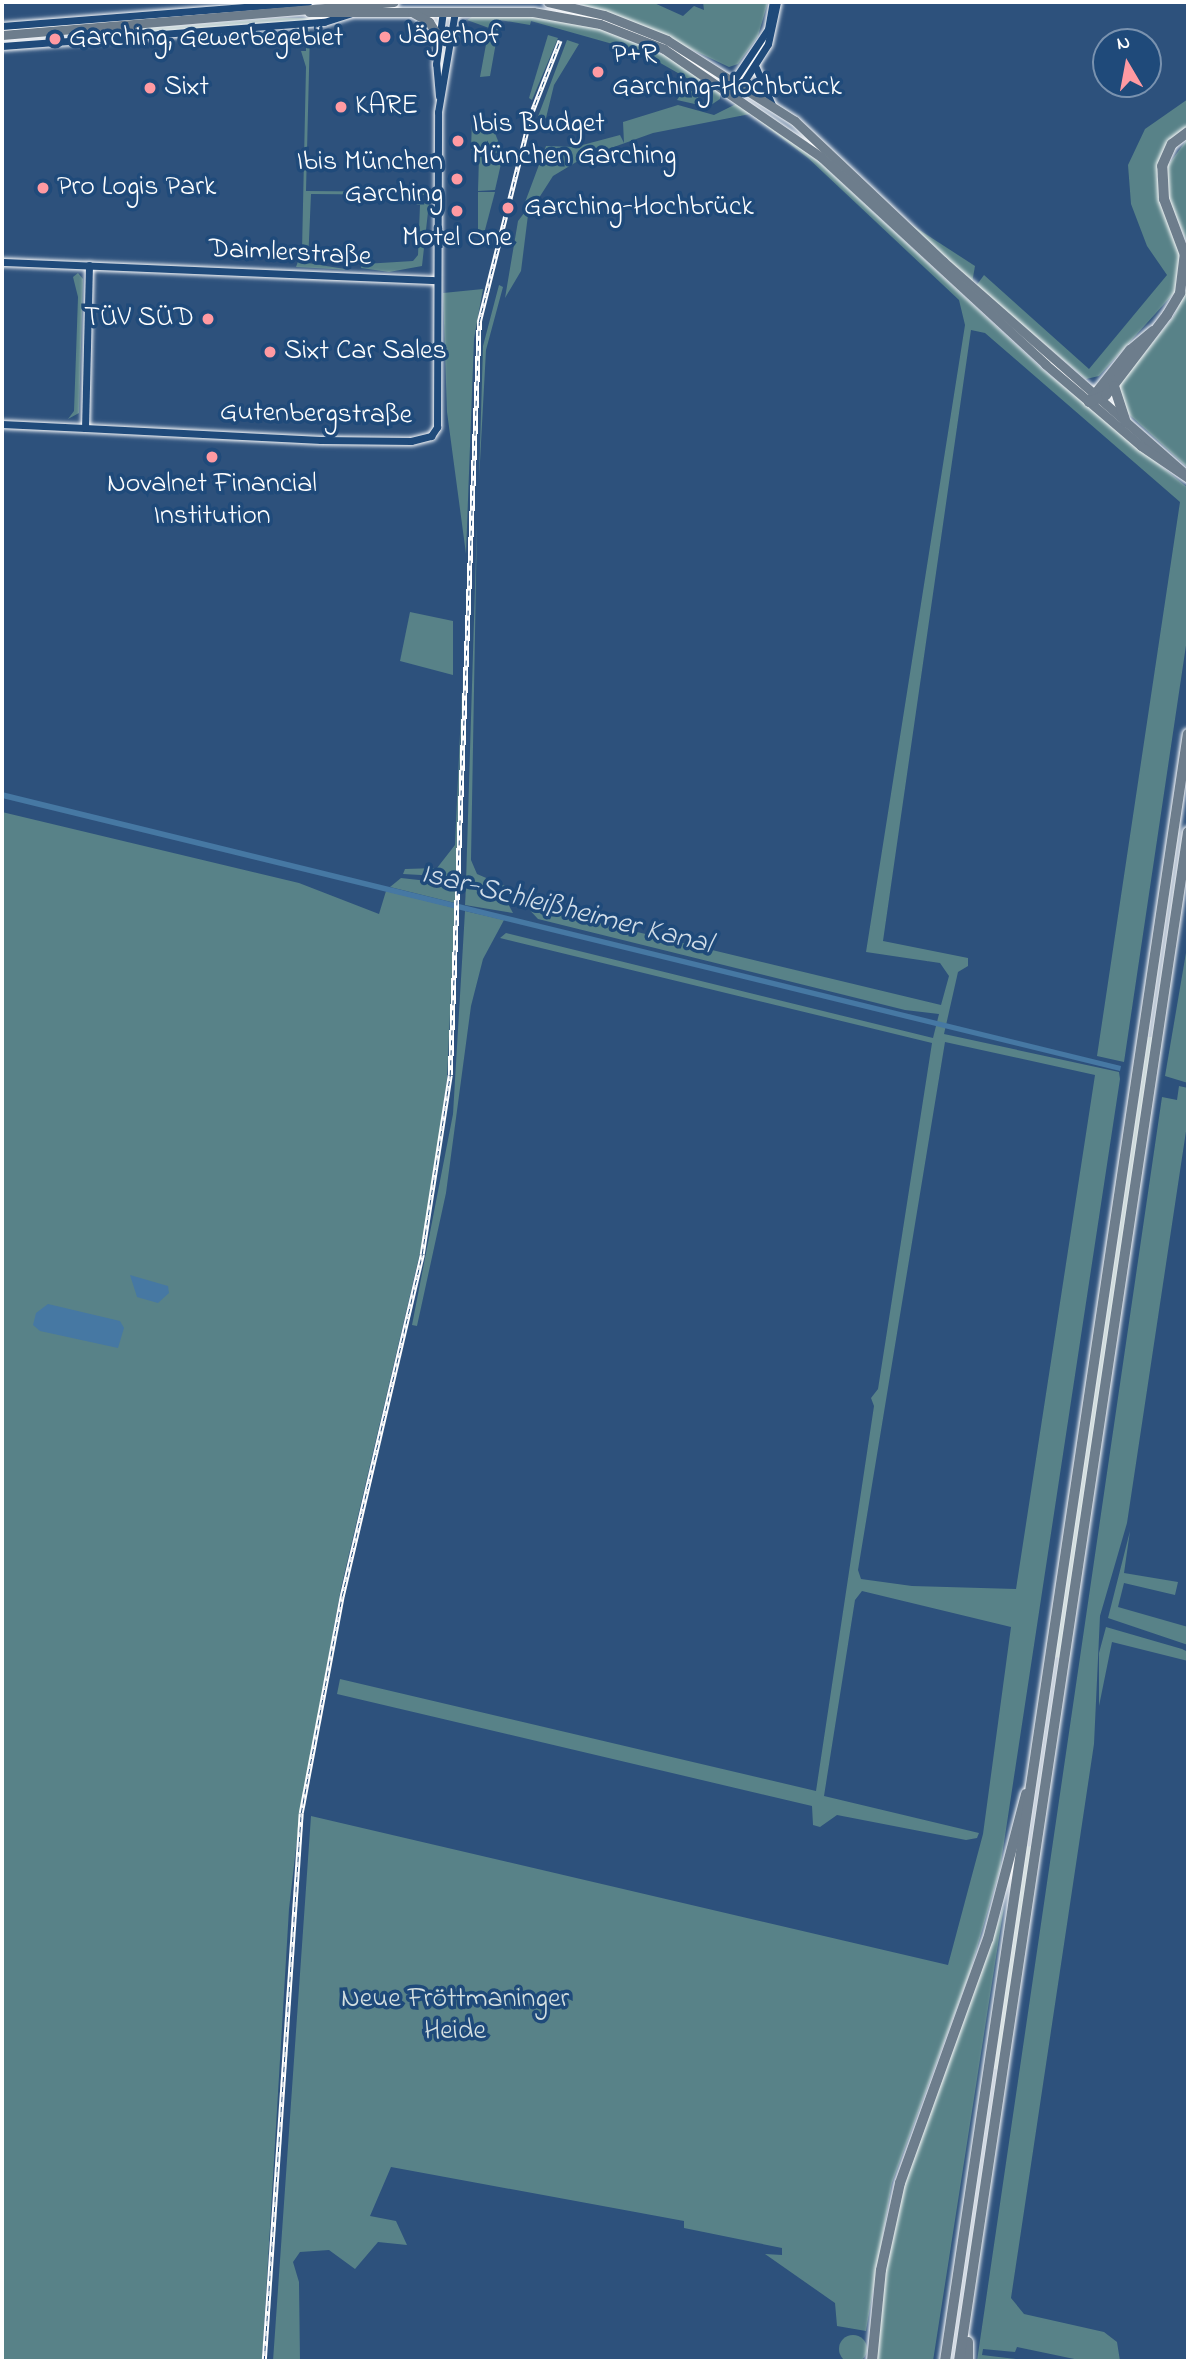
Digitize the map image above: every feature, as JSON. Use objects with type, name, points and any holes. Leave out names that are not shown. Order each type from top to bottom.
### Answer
[{"type":"highway","points":[[1094,398],[1114,385],[1180,293],[1186,269],[1161,181],[1166,155],[1188,132]]},
{"type":"highway","points":[[1094,398],[1153,331]]},
{"type":"highway","points":[[1114,385],[1115,401],[1126,422]]},
{"type":"highway","points":[[945,2361],[1188,734]]},
{"type":"highway","points":[[960,2361],[1185,876],[1188,832]]},
{"type":"highway","points":[[872,2361],[881,2270],[900,2183],[984,1951],[1018,1810],[1032,1782]]},
{"type":"highway","points":[[967,2308],[968,2361]]},
{"type":"main road","points":[[2,36],[308,7],[394,2]]},
{"type":"main road","points":[[548,2],[628,23],[740,82],[820,142],[967,287]]},
{"type":"main road","points":[[308,7],[351,13],[410,11],[443,6],[533,12],[600,24],[664,49],[732,92],[821,157],[1187,477]]},
{"type":"main road","points":[[410,11],[429,22],[440,39]]},
{"type":"main road","points":[[1094,398],[1126,422],[1187,477]]},
{"type":"street","points":[[740,82],[768,29],[775,2]]},
{"type":"street","points":[[732,92],[756,67],[774,31],[775,2]]},
{"type":"street","points":[[434,280],[443,6]]},
{"type":"street","points":[[439,96],[456,6]]},
{"type":"street","points":[[2,26],[308,7]]},
{"type":"street","points":[[2,46],[324,22],[351,13]]},
{"type":"street","points":[[756,67],[758,84],[772,106]]},
{"type":"street","name":"Daimlerstraße","points":[[2,262],[434,280]]},
{"type":"street","points":[[85,428],[89,265]]},
{"type":"street","name":"Gutenbergstraße","points":[[2,424],[423,440],[437,427],[434,280]]},
{"type":"green space","points":[[573,2],[652,2],[683,16],[694,6],[704,10],[703,2],[768,2],[758,36],[738,64],[729,67],[635,23]]},
{"type":"green space","points":[[475,15],[540,17],[598,28],[669,57],[720,91],[720,99],[708,107],[677,100],[686,86],[705,104],[713,93],[641,52],[531,21],[530,25],[500,20],[490,76],[480,77],[489,28],[467,20]]},
{"type":"green space","points":[[282,18],[334,18],[75,38],[84,33]]},
{"type":"green space","points":[[306,28],[310,31],[306,191],[419,192],[430,187],[429,195],[311,194],[308,263],[351,270],[296,267],[302,250],[306,67],[301,51],[306,51]]},
{"type":"green space","points":[[548,35],[558,38],[532,100],[529,98]]},
{"type":"green space","points":[[567,40],[579,44],[554,85],[546,118],[534,127]]},
{"type":"green space","points":[[1188,99],[1188,127],[1157,176],[1180,252],[1175,292],[1099,376],[1086,379],[976,286],[984,275],[1089,369],[1167,275],[1147,246],[1131,204],[1128,165],[1145,129]]},
{"type":"green space","name":"Neue Fröttmaninger Heide","points":[[738,103],[818,161],[1042,369],[1188,488],[1188,632],[1124,1062],[1097,1056],[1180,502],[985,333],[971,330],[883,941],[968,958],[968,966],[958,972],[944,1034],[1119,1072],[1120,1079],[1000,1869],[970,1972],[892,2183],[866,2331],[837,2326],[835,2303],[765,2254],[782,2255],[782,2248],[684,2228],[684,2221],[391,2167],[370,2216],[396,2221],[407,2245],[378,2242],[355,2269],[329,2250],[300,2252],[293,2262],[299,2282],[300,2361],[273,2361],[311,1816],[948,1965],[983,1834],[1011,1627],[862,1591],[855,1600],[824,1796],[979,1833],[977,1838],[966,1840],[837,1815],[820,1827],[813,1825],[812,1806],[337,1694],[340,1679],[816,1791],[874,1406],[871,1398],[878,1389],[932,1043],[500,938],[506,933],[933,1038],[939,1014],[905,1010],[538,919],[525,905],[941,1005],[949,976],[940,963],[866,952],[965,325],[959,300],[808,158],[750,114],[653,133],[583,158],[553,176],[528,215],[521,271],[505,298],[518,221],[528,208],[524,205],[546,146],[575,147],[620,135],[624,143],[623,122],[678,105],[714,115]],"holes":[[[945,1042],[1095,1075],[1016,1589],[912,1586],[861,1579],[858,1570]]]},
{"type":"green space","points":[[472,119],[495,133],[503,154],[471,150]]},
{"type":"green space","points":[[1188,138],[1188,245],[1167,196],[1166,168]]},
{"type":"green space","points":[[503,155],[495,190],[478,191],[479,157]]},
{"type":"green space","points":[[478,192],[495,192],[485,230],[478,231]]},
{"type":"green space","points":[[429,203],[422,266],[389,272],[361,268],[364,254],[364,264],[413,261],[418,255],[420,205],[416,204]]},
{"type":"green space","points":[[904,220],[975,266],[972,283]]},
{"type":"green space","points":[[78,273],[83,279],[79,413],[68,419],[74,411],[78,297],[73,277]]},
{"type":"green space","points":[[499,285],[503,287],[486,350],[479,480],[483,346]]},
{"type":"green space","points":[[1188,285],[1188,468],[1122,408],[1119,385],[1174,316]]},
{"type":"green space","points":[[483,289],[474,339],[466,554],[447,412],[443,293]]},
{"type":"green space","points":[[477,521],[471,860],[477,874],[505,886],[501,891],[466,882]]},
{"type":"green space","points":[[410,612],[453,621],[453,675],[400,661]]},
{"type":"green space","points":[[463,667],[456,877],[403,874],[405,869],[437,868],[455,845]]},
{"type":"green space","points":[[2,812],[299,883],[379,914],[386,891],[455,908],[447,1079],[427,1223],[341,1588],[300,1813],[289,1909],[262,2361],[2,2361]]},
{"type":"green space","points":[[401,878],[455,884],[455,903],[390,887]]},
{"type":"green space","points":[[466,886],[506,900],[513,913],[465,905]]},
{"type":"green space","points":[[465,911],[504,920],[483,959],[471,1006],[446,1193],[417,1326],[412,1325],[453,1114]]},
{"type":"green space","points":[[1188,941],[1188,1083],[1165,1076]]},
{"type":"green space","points":[[1148,1037],[1153,1037],[1060,1658],[1055,1657]]},
{"type":"green space","points":[[1179,1086],[1188,1088],[1188,1118],[1127,1523],[1100,1616],[1094,1744],[1011,2298],[1024,2314],[1104,2332],[1117,2342],[1120,2361],[1084,2361],[1017,2347],[1015,2352],[983,2349],[982,2355],[1033,2361],[977,2361],[1162,1097],[1177,1100]]},
{"type":"green space","points":[[1130,1531],[1124,1573],[1178,1582],[1175,1595],[1124,1583],[1118,1607],[1188,1627],[1188,1645],[1108,1618]]},
{"type":"green space","points":[[1106,1627],[1182,1649],[1188,1652],[1188,1661],[1112,1642],[1099,1706],[1099,1653]]},
{"type":"green space","points":[[1027,1846],[1032,1847],[998,2070],[994,2069]]},
{"type":"green space","points":[[1004,1906],[933,2361],[876,2361],[883,2280],[900,2195]]},
{"type":"green space","points":[[853,2335],[863,2339],[867,2349],[863,2359],[853,2363],[843,2359],[839,2349],[843,2339]]},
{"type":"water","points":[[2,792],[1121,1066],[1120,1071],[2,798]]},
{"type":"water","points":[[130,1275],[168,1286],[169,1293],[158,1303],[137,1297]]},
{"type":"water","points":[[48,1304],[120,1321],[124,1328],[118,1348],[40,1331],[33,1325],[36,1313]]},
{"type":"railway","points":[[264,2361],[301,1813],[342,1596],[422,1254],[450,1075],[479,322],[531,114],[560,40]]},
{"type":"place","name":"Jägerhof","points":[[385,37]]},
{"type":"place","name":"Garching, Gewerbegebiet","points":[[55,39]]},
{"type":"place","name":"P+R Garching-Hochbrück","points":[[598,72]]},
{"type":"place","name":"Sixt","points":[[150,88]]},
{"type":"place","name":"KARE","points":[[341,107]]},
{"type":"place","name":"Ibis Budget München Garching","points":[[458,141]]},
{"type":"place","name":"Ibis München Garching","points":[[457,179]]},
{"type":"place","name":"Pro Logis Park","points":[[43,188]]},
{"type":"place","name":"Garching-Hochbrück","points":[[508,208]]},
{"type":"place","name":"Motel One","points":[[457,211]]},
{"type":"place","name":"TÜV SÜD","points":[[208,319]]},
{"type":"place","name":"Sixt Car Sales","points":[[270,352]]},
{"type":"place","name":"Novalnet Financial Institution","points":[[212,457]]},
{"type":"water label","name":"Isar-Schleißheimer Kanal","points":[[566,910]]}]
